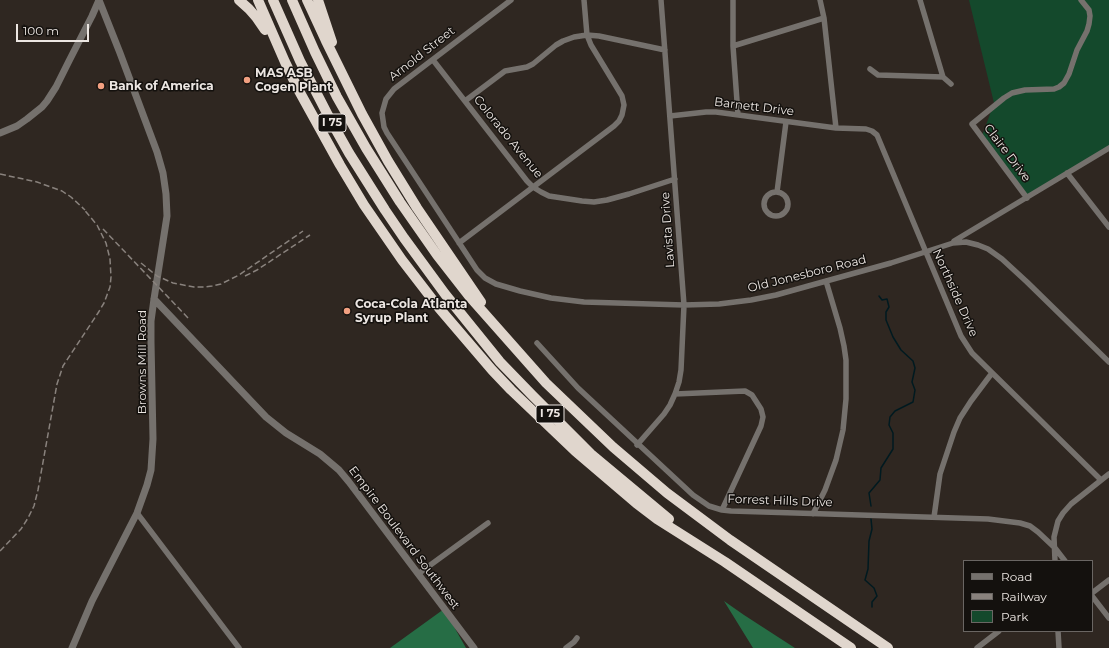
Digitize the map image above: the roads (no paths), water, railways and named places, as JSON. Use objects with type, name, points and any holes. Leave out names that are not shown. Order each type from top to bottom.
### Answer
[{"type":"highway","points":[[239,0],[256,17],[285,62]]},
{"type":"highway","points":[[258,0],[285,62],[336,159],[364,205],[406,265],[439,308],[474,350],[511,390],[575,451],[615,486],[657,519],[725,562]]},
{"type":"highway","name":"I 75","points":[[273,0],[300,61],[330,121],[366,180],[404,238],[445,294],[500,362],[591,454],[663,515],[725,562],[851,648]]},
{"type":"highway","points":[[280,0],[306,59],[335,116],[375,184],[401,224],[404,238]]},
{"type":"highway","name":"I 75","points":[[292,0],[337,97],[396,196],[437,255],[469,296],[546,383],[587,423],[667,493],[730,540],[888,648]]},
{"type":"highway","points":[[307,0],[362,114],[402,184],[504,335]]},
{"type":"highway","points":[[318,0],[347,84]]},
{"type":"street","points":[[0,133],[17,126],[42,107],[47,101],[99,0]]},
{"type":"street","name":"Browns Mill Road","points":[[72,648],[92,601],[137,514],[148,485],[153,455],[151,342],[154,299],[167,216],[163,173],[157,152],[99,0]]},
{"type":"street","name":"Arnold Street","points":[[459,243],[387,133],[382,119],[383,106],[390,94],[511,0]]},
{"type":"street","points":[[459,243],[619,121],[624,105],[622,96],[591,45],[587,35],[584,0]]},
{"type":"street","name":"Lavista Drive","points":[[638,445],[664,414],[675,394],[681,370],[684,304],[661,0]]},
{"type":"street","points":[[733,0],[733,46],[738,115]]},
{"type":"street","points":[[820,0],[824,18],[836,128]]},
{"type":"street","points":[[920,0],[943,77],[951,84]]},
{"type":"street","name":"Claire Drive","points":[[1027,198],[972,124],[1012,93],[1025,90],[1054,89],[1060,87],[1064,83],[1089,24],[1089,10],[1082,0]]},
{"type":"street","points":[[733,46],[824,18]]},
{"type":"street","points":[[465,101],[505,71],[527,67],[563,41],[574,37],[587,35],[599,36],[665,50]]},
{"type":"street","name":"Colorado Avenue","points":[[433,60],[533,187],[549,196],[594,202],[629,194],[675,179]]},
{"type":"street","points":[[870,69],[878,75],[943,77]]},
{"type":"street","name":"Barnett Drive","points":[[670,116],[706,112],[836,128]]},
{"type":"street","points":[[777,192],[786,122]]},
{"type":"street","name":"Northside Drive","points":[[836,128],[866,128],[877,135],[961,336],[972,353],[1101,480]]},
{"type":"street","points":[[953,243],[1109,148]]},
{"type":"street","points":[[1067,173],[1109,227]]},
{"type":"street","points":[[777,192],[781,193],[787,199],[788,206],[780,215],[772,216],[766,211],[764,200],[770,194],[777,192]]},
{"type":"street","name":"Old Jonesboro Road","points":[[459,243],[477,270],[485,278],[496,284],[520,291],[551,298],[584,302],[684,304],[719,304],[776,295],[891,263],[953,243],[966,242],[978,244],[1002,259],[1109,362]]},
{"type":"street","points":[[813,514],[825,490],[836,460],[843,430],[846,399],[846,360],[844,346],[826,281]]},
{"type":"street","name":"Empire Boulevard Southwest","points":[[154,299],[266,417],[286,433],[320,454],[339,470],[355,489],[474,648]]},
{"type":"street","name":"Forrest Hills Drive","points":[[537,343],[578,388],[638,445],[693,495],[709,506],[722,510],[988,519],[1020,523],[1030,526],[1038,532],[1064,560]]},
{"type":"street","points":[[934,517],[940,474],[954,432],[960,418],[992,373]]},
{"type":"street","points":[[675,394],[745,391],[752,395],[761,409],[763,417],[761,426],[722,510]]},
{"type":"street","points":[[1055,560],[1054,548],[1056,529],[1063,513],[1071,504],[1109,474]]},
{"type":"street","points":[[137,514],[239,648]]},
{"type":"street","points":[[418,574],[488,523]]},
{"type":"street","points":[[1093,592],[1109,580]]},
{"type":"street","points":[[1093,597],[1109,618]]},
{"type":"street","points":[[977,648],[999,632]]},
{"type":"street","points":[[1058,632],[1059,648]]},
{"type":"street","points":[[566,648],[577,638]]},
{"type":"waterway","points":[[871,506],[869,493],[880,480],[881,468],[893,449],[893,433],[889,425],[890,417],[895,411],[913,402],[915,390],[912,382],[915,368],[913,361],[901,350],[893,337],[886,320],[886,312],[889,307],[887,299],[882,300],[879,296]]},
{"type":"waterway","points":[[871,519],[872,529],[869,541],[868,569],[865,580],[874,588],[877,596],[872,602],[872,607]]},
{"type":"railway","points":[[0,174],[37,182],[62,191],[85,210]]},
{"type":"railway","points":[[0,551],[21,529],[34,506],[57,384],[63,366],[104,303],[110,287],[110,259],[106,243],[97,225],[82,207]]},
{"type":"railway","points":[[103,229],[190,320]]},
{"type":"railway","points":[[141,263],[157,276],[173,283],[194,287],[212,286],[221,284],[239,275],[303,231]]},
{"type":"railway","points":[[245,276],[257,270],[310,235]]},
{"type":"place","name":"MAS ASB Cogen Plant","points":[[247,80]]},
{"type":"place","name":"Bank of America","points":[[101,86]]},
{"type":"place","name":"Coca-Cola Atlanta Syrup Plant","points":[[347,311]]}]
